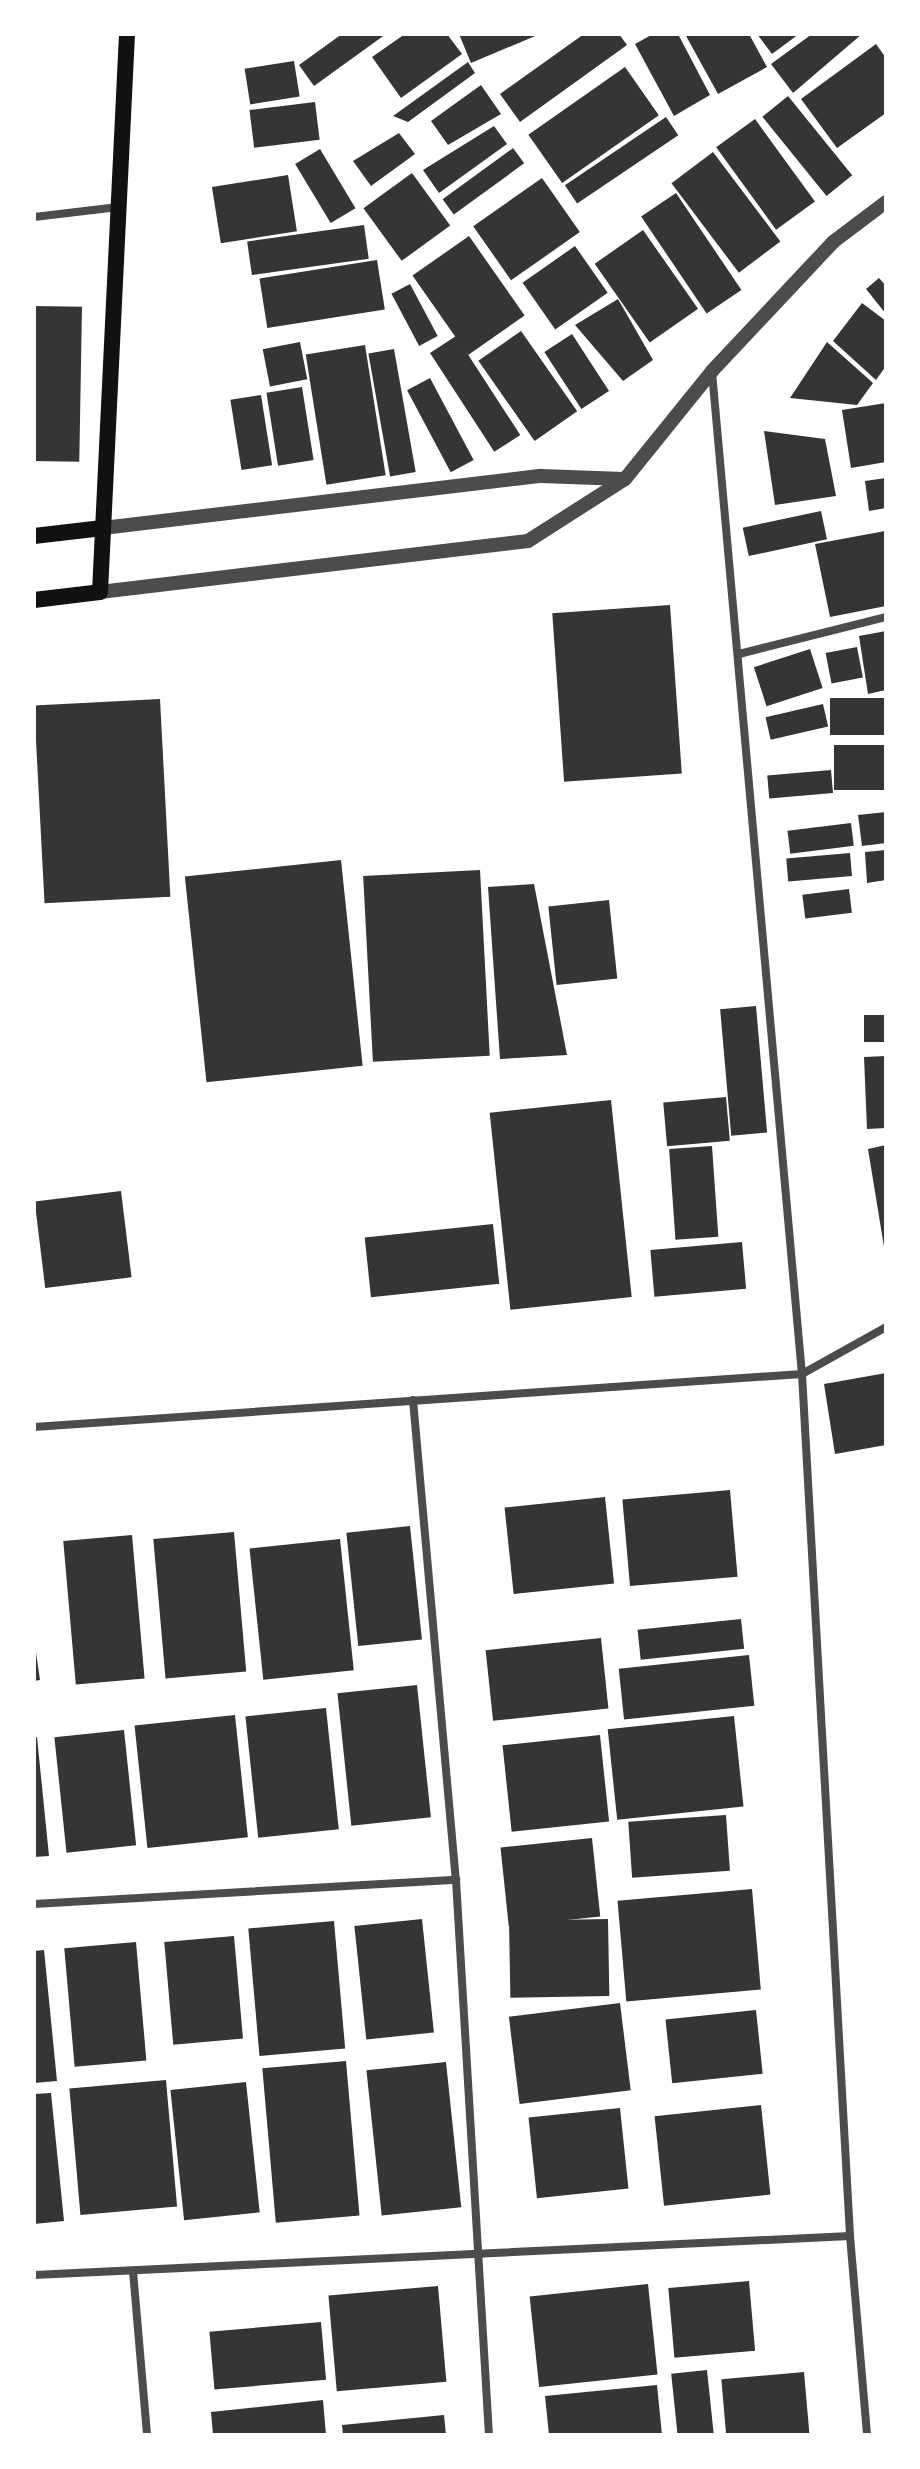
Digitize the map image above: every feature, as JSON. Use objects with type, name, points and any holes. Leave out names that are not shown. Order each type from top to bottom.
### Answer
[{"type":"main road","points":[[34,600],[100,592],[127,34]]},
{"type":"main road","points":[[34,536],[103,528]]},
{"type":"street","points":[[100,592],[528,541],[625,479],[712,371],[833,242],[886,202]]},
{"type":"street","points":[[34,217],[118,207]]},
{"type":"street","points":[[712,371],[802,1374],[850,2236],[867,2435]]},
{"type":"street","points":[[103,528],[541,476],[625,479]]},
{"type":"street","points":[[739,654],[886,617]]},
{"type":"street","points":[[34,1427],[802,1374],[886,1327]]},
{"type":"street","points":[[413,1400],[456,1880],[489,2435]]},
{"type":"street","points":[[34,1904],[456,1880]]},
{"type":"street","points":[[34,2275],[850,2236]]},
{"type":"street","points":[[133,2271],[147,2435]]},
{"type":"building","points":[[342,34],[386,34],[314,86],[299,65]]},
{"type":"building","points":[[405,34],[447,34],[462,54],[401,98],[372,57]]},
{"type":"building","points":[[459,34],[540,34],[471,63]]},
{"type":"building","points":[[584,34],[619,34],[627,45],[520,122],[500,94]]},
{"type":"building","points":[[653,34],[678,34],[710,95],[674,116],[635,44]]},
{"type":"building","points":[[685,34],[749,34],[767,67],[718,94]]},
{"type":"building","points":[[757,34],[799,34],[772,54]]},
{"type":"building","points":[[812,34],[862,34],[793,93],[771,64]]},
{"type":"building","points":[[876,44],[886,58],[886,113],[837,148],[801,99]]},
{"type":"building","points":[[294,61],[300,97],[250,104],[245,69]]},
{"type":"building","points":[[468,62],[475,73],[408,122],[393,116]]},
{"type":"building","points":[[625,67],[659,115],[562,183],[528,135]]},
{"type":"building","points":[[481,85],[501,114],[448,145],[431,121]]},
{"type":"building","points":[[788,96],[852,175],[827,196],[762,117]]},
{"type":"building","points":[[315,102],[320,140],[254,148],[249,110]]},
{"type":"building","points":[[666,117],[678,135],[577,203],[565,185]]},
{"type":"building","points":[[755,119],[815,202],[776,230],[716,147]]},
{"type":"building","points":[[494,126],[507,144],[439,193],[423,170]]},
{"type":"building","points":[[399,133],[415,154],[371,186],[353,161]]},
{"type":"building","points":[[513,148],[524,163],[454,215],[443,199]]},
{"type":"building","points":[[320,149],[356,208],[331,223],[295,164]]},
{"type":"building","points":[[713,152],[780,241],[739,273],[671,183]]},
{"type":"building","points":[[412,173],[450,226],[402,261],[363,208]]},
{"type":"building","points":[[288,175],[297,231],[221,243],[212,187]]},
{"type":"building","points":[[542,178],[580,232],[511,280],[473,226]]},
{"type":"building","points":[[676,193],[741,290],[707,313],[641,216]]},
{"type":"building","points":[[364,225],[369,259],[252,275],[247,241]]},
{"type":"building","points":[[643,230],[698,309],[650,342],[595,264]]},
{"type":"building","points":[[469,236],[525,315],[468,355],[412,276]]},
{"type":"building","points":[[575,246],[608,293],[555,329],[523,283]]},
{"type":"building","points":[[377,260],[385,309],[267,328],[259,279]]},
{"type":"building","points":[[879,278],[886,286],[886,314],[866,289]]},
{"type":"building","points":[[410,284],[438,336],[419,346],[391,294]]},
{"type":"building","points":[[618,299],[653,360],[623,381],[575,325]]},
{"type":"building","points":[[862,303],[886,321],[886,366],[876,380],[833,341]]},
{"type":"building","points":[[34,306],[82,307],[79,462],[34,461]]},
{"type":"building","points":[[521,331],[577,411],[535,441],[478,361]]},
{"type":"building","points":[[572,334],[609,391],[581,409],[544,352]]},
{"type":"building","points":[[456,336],[520,435],[494,452],[430,353]]},
{"type":"building","points":[[300,342],[307,379],[270,387],[263,349]]},
{"type":"building","points":[[827,342],[873,383],[857,405],[790,398]]},
{"type":"building","points":[[365,345],[386,475],[326,485],[306,354]]},
{"type":"building","points":[[394,349],[416,472],[390,477],[368,354]]},
{"type":"building","points":[[430,378],[474,460],[451,472],[407,390]]},
{"type":"building","points":[[302,387],[314,460],[278,466],[266,393]]},
{"type":"building","points":[[261,395],[272,465],[241,470],[230,400]]},
{"type":"building","points":[[886,403],[886,462],[851,468],[842,410]]},
{"type":"building","points":[[764,431],[825,439],[836,496],[775,505]]},
{"type":"building","points":[[886,478],[886,508],[869,511],[865,481]]},
{"type":"building","points":[[821,511],[827,539],[749,556],[743,528]]},
{"type":"building","points":[[885,531],[886,606],[830,617],[815,544]]},
{"type":"building","points":[[670,605],[682,774],[564,782],[552,613]]},
{"type":"building","points":[[886,631],[886,690],[868,694],[859,636]]},
{"type":"building","points":[[857,647],[863,677],[832,684],[826,653]]},
{"type":"building","points":[[810,649],[823,688],[767,706],[754,667]]},
{"type":"building","points":[[830,698],[886,698],[886,735],[830,735]]},
{"type":"building","points":[[160,699],[170,897],[45,903],[34,706]]},
{"type":"building","points":[[823,704],[828,726],[771,740],[766,717]]},
{"type":"building","points":[[834,745],[886,745],[886,790],[834,790]]},
{"type":"building","points":[[831,770],[833,793],[769,798],[767,776]]},
{"type":"building","points":[[886,812],[886,843],[862,846],[858,815]]},
{"type":"building","points":[[851,823],[854,846],[790,854],[787,831]]},
{"type":"building","points":[[886,850],[886,880],[867,883],[865,852]]},
{"type":"building","points":[[850,853],[852,876],[788,881],[786,859]]},
{"type":"building","points":[[341,860],[363,1066],[206,1082],[185,876]]},
{"type":"building","points":[[480,870],[490,1056],[373,1062],[363,876]]},
{"type":"building","points":[[534,884],[567,1055],[500,1059],[488,887]]},
{"type":"building","points":[[849,889],[852,913],[805,919],[802,895]]},
{"type":"building","points":[[609,900],[617,979],[557,985],[548,906]]},
{"type":"building","points":[[756,1006],[767,1133],[731,1136],[720,1009]]},
{"type":"building","points":[[864,1015],[886,1015],[886,1042],[864,1042]]},
{"type":"building","points":[[886,1056],[886,1128],[867,1129],[864,1057]]},
{"type":"building","points":[[726,1097],[730,1141],[667,1146],[663,1102]]},
{"type":"building","points":[[611,1100],[632,1297],[510,1310],[490,1113]]},
{"type":"building","points":[[886,1145],[886,1253],[885,1253],[868,1149]]},
{"type":"building","points":[[712,1146],[718,1237],[675,1240],[669,1149]]},
{"type":"building","points":[[121,1191],[132,1277],[45,1288],[35,1202]]},
{"type":"building","points":[[493,1224],[499,1284],[371,1297],[365,1237]]},
{"type":"building","points":[[742,1242],[746,1289],[654,1297],[650,1250]]},
{"type":"building","points":[[886,1373],[886,1445],[835,1454],[824,1384]]},
{"type":"building","points":[[730,1490],[738,1577],[630,1586],[622,1499]]},
{"type":"building","points":[[605,1497],[614,1584],[514,1594],[505,1508]]},
{"type":"building","points":[[410,1526],[422,1639],[358,1646],[346,1533]]},
{"type":"building","points":[[234,1532],[246,1671],[166,1679],[153,1539]]},
{"type":"building","points":[[132,1535],[145,1678],[76,1684],[63,1541]]},
{"type":"building","points":[[340,1539],[354,1670],[263,1680],[249,1549]]},
{"type":"building","points":[[741,1619],[744,1649],[641,1660],[638,1630]]},
{"type":"building","points":[[601,1638],[608,1709],[493,1721],[486,1650]]},
{"type":"building","points":[[34,1639],[40,1680],[34,1681]]},
{"type":"building","points":[[749,1655],[754,1706],[624,1719],[619,1669]]},
{"type":"building","points":[[417,1685],[431,1817],[351,1826],[337,1693]]},
{"type":"building","points":[[326,1708],[339,1829],[258,1838],[245,1716]]},
{"type":"building","points":[[235,1715],[248,1837],[147,1848],[135,1726]]},
{"type":"building","points":[[734,1716],[744,1807],[617,1820],[608,1729]]},
{"type":"building","points":[[124,1730],[136,1845],[67,1853],[54,1737]]},
{"type":"building","points":[[600,1735],[609,1822],[512,1832],[503,1745]]},
{"type":"building","points":[[37,1737],[49,1856],[34,1857],[34,1738]]},
{"type":"building","points":[[726,1815],[730,1871],[632,1878],[628,1822]]},
{"type":"building","points":[[592,1838],[600,1917],[509,1926],[501,1848]]},
{"type":"building","points":[[752,1889],[761,1990],[626,2001],[618,1901]]},
{"type":"building","points":[[422,1919],[434,2032],[366,2039],[354,1926]]},
{"type":"building","points":[[608,1919],[609,1996],[510,1998],[509,1921]]},
{"type":"building","points":[[334,1921],[345,2049],[259,2056],[248,1928]]},
{"type":"building","points":[[234,1936],[243,2039],[173,2045],[164,1942]]},
{"type":"building","points":[[136,1942],[146,2061],[75,2067],[64,1948]]},
{"type":"building","points":[[44,1950],[57,2081],[34,2083],[34,1951]]},
{"type":"building","points":[[620,2003],[631,2090],[520,2104],[509,2017]]},
{"type":"building","points":[[756,2010],[763,2074],[672,2083],[665,2020]]},
{"type":"building","points":[[346,2061],[360,2215],[276,2223],[262,2068]]},
{"type":"building","points":[[446,2062],[461,2207],[382,2216],[366,2070]]},
{"type":"building","points":[[166,2080],[177,2207],[80,2215],[69,2088]]},
{"type":"building","points":[[246,2082],[260,2212],[184,2220],[170,2090]]},
{"type":"building","points":[[51,2093],[64,2221],[34,2224],[34,2094]]},
{"type":"building","points":[[761,2105],[770,2195],[664,2206],[655,2116]]},
{"type":"building","points":[[620,2108],[628,2189],[537,2198],[529,2118]]},
{"type":"building","points":[[749,2281],[755,2351],[674,2358],[668,2288]]},
{"type":"building","points":[[648,2284],[658,2375],[539,2387],[530,2296]]},
{"type":"building","points":[[438,2286],[446,2382],[337,2391],[328,2296]]},
{"type":"building","points":[[321,2322],[326,2380],[214,2390],[209,2332]]},
{"type":"building","points":[[707,2370],[714,2435],[678,2435],[671,2374]]},
{"type":"building","points":[[804,2372],[809,2435],[726,2435],[721,2379]]},
{"type":"building","points":[[657,2385],[662,2435],[549,2435],[545,2396]]},
{"type":"building","points":[[323,2400],[326,2435],[213,2435],[211,2412]]},
{"type":"building","points":[[444,2415],[446,2435],[343,2435],[342,2425]]}]
